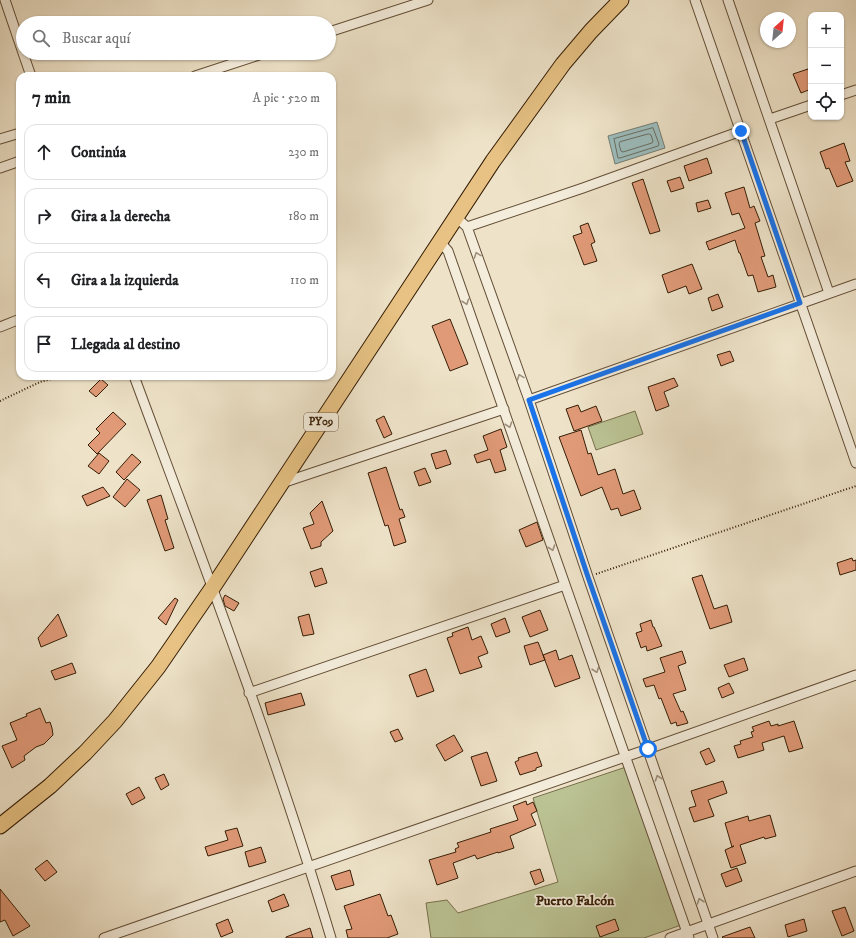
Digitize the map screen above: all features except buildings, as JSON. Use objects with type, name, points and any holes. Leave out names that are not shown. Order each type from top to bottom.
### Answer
[{"type":"highway","name":"PY09","points":[[0,826],[33,800],[85,753],[115,721],[158,667],[213,587],[493,161],[563,64],[591,31],[621,0]]},
{"type":"street","points":[[5,0],[16,32]]},
{"type":"street","points":[[336,30],[428,0]]},
{"type":"street","points":[[695,0],[856,463]]},
{"type":"street","points":[[728,0],[829,293]]},
{"type":"street","points":[[25,60],[30,72]]},
{"type":"street","points":[[207,72],[244,60]]},
{"type":"street","points":[[844,94],[856,90]]},
{"type":"street","points":[[770,120],[808,106]]},
{"type":"street","points":[[467,227],[583,188],[741,131]]},
{"type":"street","points":[[0,139],[16,134]]},
{"type":"street","points":[[0,168],[16,162]]},
{"type":"street","points":[[456,216],[467,227],[529,400],[588,577],[713,938]]},
{"type":"street","points":[[440,242],[448,251],[688,935]]},
{"type":"street","points":[[529,400],[856,284]]},
{"type":"street","points":[[0,327],[16,321]]},
{"type":"street","points":[[135,380],[213,587],[310,868],[332,938]]},
{"type":"street","points":[[281,484],[504,409]]},
{"type":"street","points":[[250,693],[565,585]]},
{"type":"street","points":[[104,938],[310,868],[626,757],[856,674]]},
{"type":"street","points":[[670,938],[688,935],[708,924],[856,871]]},
{"type":"path","points":[[0,401],[40,382],[48,380]]},
{"type":"path","points":[[588,577],[856,486]]},
{"type":"green space","points":[[635,411],[643,434],[596,450],[588,427]]},
{"type":"green space","points":[[629,766],[684,924],[644,938],[431,938],[426,903],[447,900],[458,913],[558,882],[533,798]]},
{"type":"water","points":[[657,122],[665,148],[615,164],[608,136]]},
{"type":"district","name":"Puerto Falcón","points":[[575,901]]},
{"type":"route","points":[[648,749],[588,577],[529,400],[800,303],[741,131]]}]
